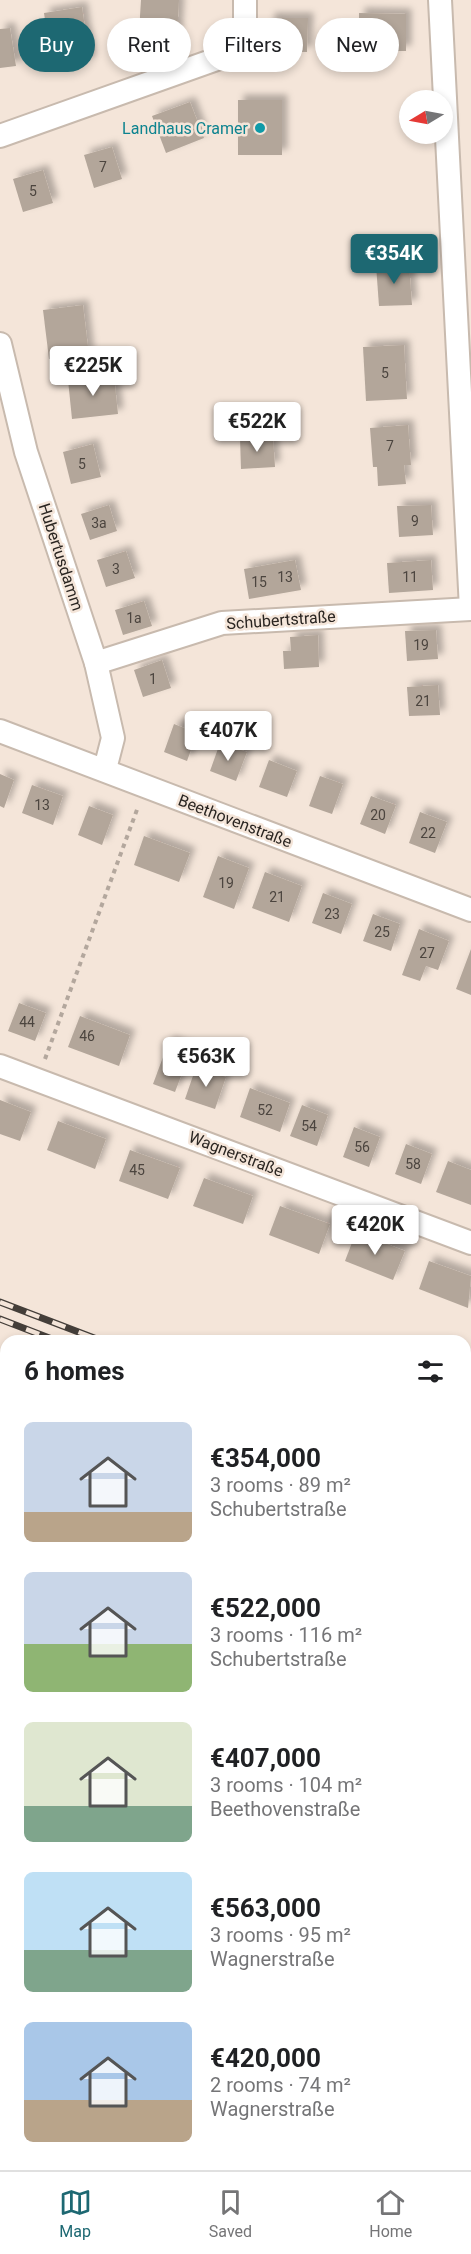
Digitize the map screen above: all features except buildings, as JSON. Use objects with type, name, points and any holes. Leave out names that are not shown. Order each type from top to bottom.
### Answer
[{"type":"street","points":[[0,136],[244,49],[245,0]]},
{"type":"street","name":"Schubertstraße","points":[[96,663],[222,623],[471,609],[468,494],[440,0]]},
{"type":"street","name":"Hubertusdamm","points":[[0,344],[26,452],[96,663],[113,738],[105,769]]},
{"type":"street","name":"Beethovenstraße","points":[[0,731],[471,910]]},
{"type":"street","name":"Wagnerstraße","points":[[0,1066],[471,1243]]},
{"type":"path","points":[[37,1080],[146,787]]},
{"type":"railway","points":[[0,1302],[86,1335]]},
{"type":"railway","points":[[0,1319],[41,1335]]},
{"type":"place","name":"Landhaus Cramer","points":[[260,128]]}]
